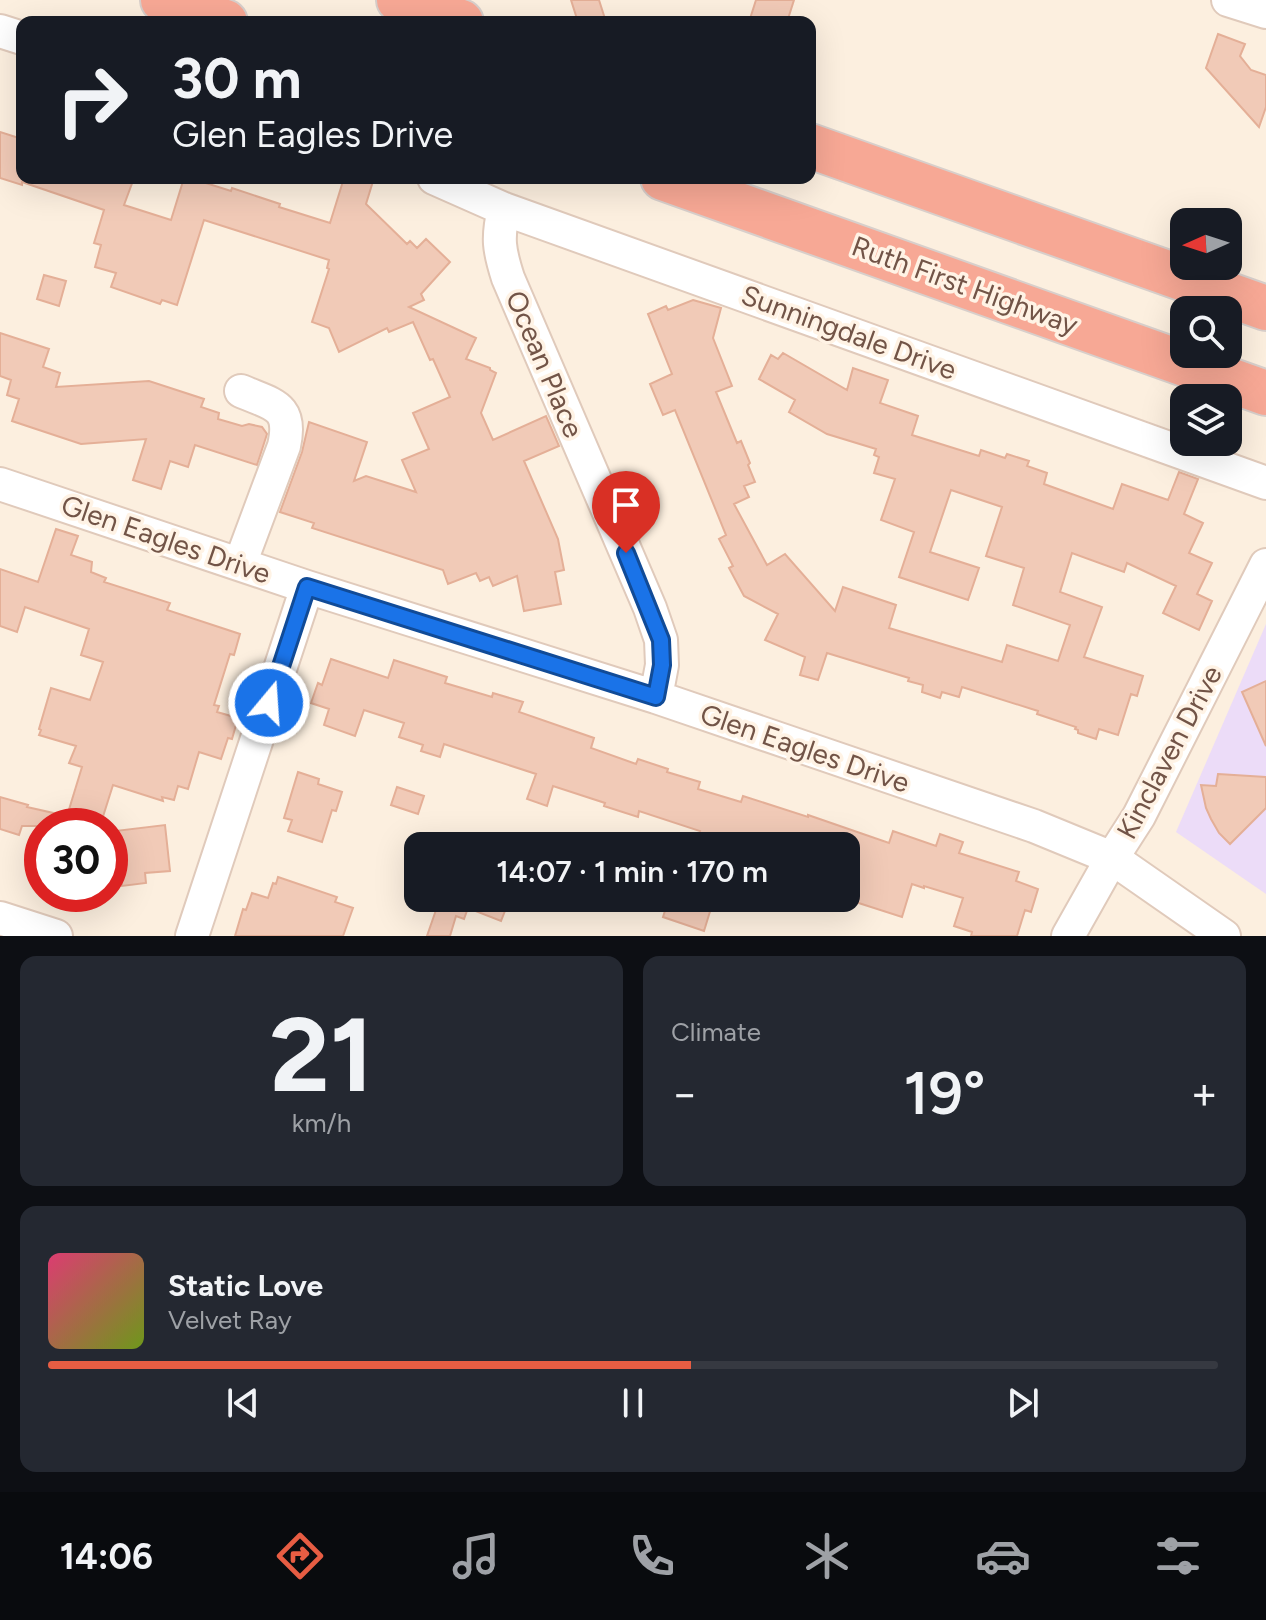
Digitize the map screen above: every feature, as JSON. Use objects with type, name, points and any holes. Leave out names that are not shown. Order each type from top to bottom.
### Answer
[{"type":"highway","points":[[163,0],[208,16]]},
{"type":"highway","points":[[399,0],[444,16]]},
{"type":"highway","points":[[816,148],[1266,308]]},
{"type":"highway","name":"Ruth First Highway","points":[[680,184],[1266,393]]},
{"type":"street","points":[[1228,0],[1266,12]]},
{"type":"street","name":"Sunningdale Drive","points":[[448,184],[504,209],[1266,483]]},
{"type":"street","name":"Ocean Place","points":[[504,209],[499,230],[500,253],[508,278],[661,640],[662,665],[656,697]]},
{"type":"street","points":[[240,564],[287,432],[287,421],[282,412],[241,391]]},
{"type":"street","name":"Glen Eagles Drive","points":[[0,484],[307,587],[656,697],[1034,826],[1112,858],[1224,936]]},
{"type":"street","name":"Kinclaven Drive","points":[[1068,936],[1139,816],[1265,570]]},
{"type":"street","points":[[192,936],[307,587]]},
{"type":"street","points":[[0,918],[56,936]]},
{"type":"shaded area","points":[[1266,624],[1266,894],[1176,832]]},
{"type":"building","points":[[571,0],[599,0],[604,16],[576,16]]},
{"type":"building","points":[[756,0],[794,0],[789,16],[751,16]]},
{"type":"building","points":[[1218,34],[1245,44],[1240,56],[1251,70],[1266,75],[1266,107],[1259,127],[1206,68]]},
{"type":"building","points":[[0,132],[16,137],[16,183],[0,178]]},
{"type":"building","points":[[28,184],[132,184],[124,205],[171,220],[182,184],[209,184],[231,191],[232,188],[330,223],[342,184],[372,184],[366,204],[407,244],[410,241],[417,248],[426,239],[450,262],[421,294],[424,300],[409,307],[476,338],[466,359],[496,373],[481,413],[493,440],[546,416],[559,446],[524,461],[558,539],[564,570],[555,572],[561,604],[524,611],[517,576],[493,586],[489,577],[480,581],[476,573],[448,584],[443,570],[312,528],[314,523],[280,512],[302,452],[309,422],[367,442],[354,481],[366,476],[416,492],[402,460],[429,449],[413,413],[450,397],[413,322],[389,332],[387,328],[339,352],[329,328],[312,322],[329,260],[204,220],[177,305],[162,300],[160,304],[111,287],[116,273],[95,267],[101,245],[94,243],[104,210]]},
{"type":"building","points":[[44,275],[66,281],[59,306],[37,299]]},
{"type":"building","points":[[693,300],[721,308],[713,338],[732,386],[716,392],[737,443],[741,441],[755,482],[744,486],[749,497],[734,504],[767,565],[785,554],[835,611],[843,587],[896,605],[889,628],[1002,662],[1007,645],[1058,661],[1070,625],[1013,605],[1024,568],[986,556],[1002,507],[951,490],[930,552],[979,568],[968,600],[899,577],[914,532],[881,520],[895,479],[874,473],[879,457],[874,455],[876,449],[827,434],[789,412],[795,400],[759,379],[771,355],[778,359],[783,353],[847,390],[853,368],[888,380],[880,403],[918,416],[912,435],[979,456],[981,450],[1005,458],[1007,454],[1029,461],[1027,466],[1047,473],[1044,484],[1113,509],[1122,484],[1168,500],[1179,472],[1198,479],[1184,514],[1203,523],[1189,553],[1212,563],[1197,594],[1212,601],[1199,630],[1163,613],[1176,586],[1127,563],[1124,572],[1072,553],[1060,592],[1102,607],[1084,657],[1143,676],[1137,696],[1131,694],[1118,735],[1099,729],[1096,739],[1078,733],[1076,727],[1037,714],[1038,711],[962,687],[959,697],[942,692],[940,698],[922,692],[923,685],[908,681],[909,678],[827,653],[818,680],[800,675],[805,657],[765,640],[778,614],[744,596],[729,568],[733,566],[719,539],[726,535],[675,410],[663,415],[650,384],[672,374],[648,314]]},
{"type":"building","points":[[0,333],[49,349],[43,367],[60,373],[56,387],[149,381],[204,399],[201,407],[219,413],[218,419],[242,426],[262,427],[267,434],[257,465],[195,445],[188,467],[170,461],[161,489],[133,480],[146,439],[81,444],[12,421],[19,399],[7,395],[11,380],[0,376]]},
{"type":"building","points":[[56,529],[78,536],[71,555],[92,562],[91,572],[106,578],[104,582],[170,603],[167,610],[240,634],[234,655],[230,654],[214,705],[219,706],[217,712],[238,718],[232,739],[228,738],[221,759],[199,752],[188,789],[178,786],[174,800],[162,797],[163,801],[113,785],[106,808],[69,808],[82,767],[69,763],[76,746],[39,735],[39,729],[51,688],[90,700],[103,662],[81,655],[89,629],[25,607],[17,632],[0,626],[0,569],[38,582]]},
{"type":"building","points":[[331,659],[388,678],[394,660],[447,677],[445,683],[492,697],[493,693],[523,702],[519,712],[594,738],[591,748],[636,764],[638,759],[668,769],[667,772],[700,782],[698,789],[741,802],[743,796],[857,832],[700,832],[639,811],[638,817],[553,786],[547,806],[527,799],[536,774],[444,744],[440,757],[421,751],[423,745],[399,737],[404,723],[364,710],[355,736],[324,725],[329,709],[311,703],[318,683],[322,685]]},
{"type":"building","points":[[1266,681],[1266,746],[1242,692]]},
{"type":"building","points":[[298,772],[319,779],[318,784],[342,792],[336,811],[332,810],[322,842],[288,831],[292,820],[284,818]]},
{"type":"building","points":[[1218,774],[1266,777],[1266,808],[1230,844],[1211,819],[1201,785],[1216,786]]},
{"type":"building","points":[[397,787],[424,796],[418,814],[391,805]]},
{"type":"building","points":[[0,797],[31,808],[24,808],[24,826],[19,835],[0,829]]},
{"type":"building","points":[[165,825],[170,871],[145,873],[146,883],[128,885],[128,829]]},
{"type":"building","points":[[893,831],[936,846],[940,834],[963,842],[959,853],[1019,872],[1016,881],[1038,889],[1031,912],[1025,910],[1017,936],[971,936],[972,932],[954,926],[963,898],[912,884],[902,917],[860,903],[860,833],[889,843]]},
{"type":"building","points":[[278,877],[337,897],[335,902],[353,908],[343,936],[235,936],[243,909],[246,910],[252,893],[268,898]]},
{"type":"building","points":[[435,912],[467,912],[464,919],[456,916],[450,936],[427,936]]},
{"type":"building","points":[[478,912],[505,912],[501,921]]},
{"type":"building","points":[[665,912],[710,912],[704,931],[663,917]]},
{"type":"route","points":[[269,703],[307,587],[656,697],[662,665],[661,640],[626,553]]}]
